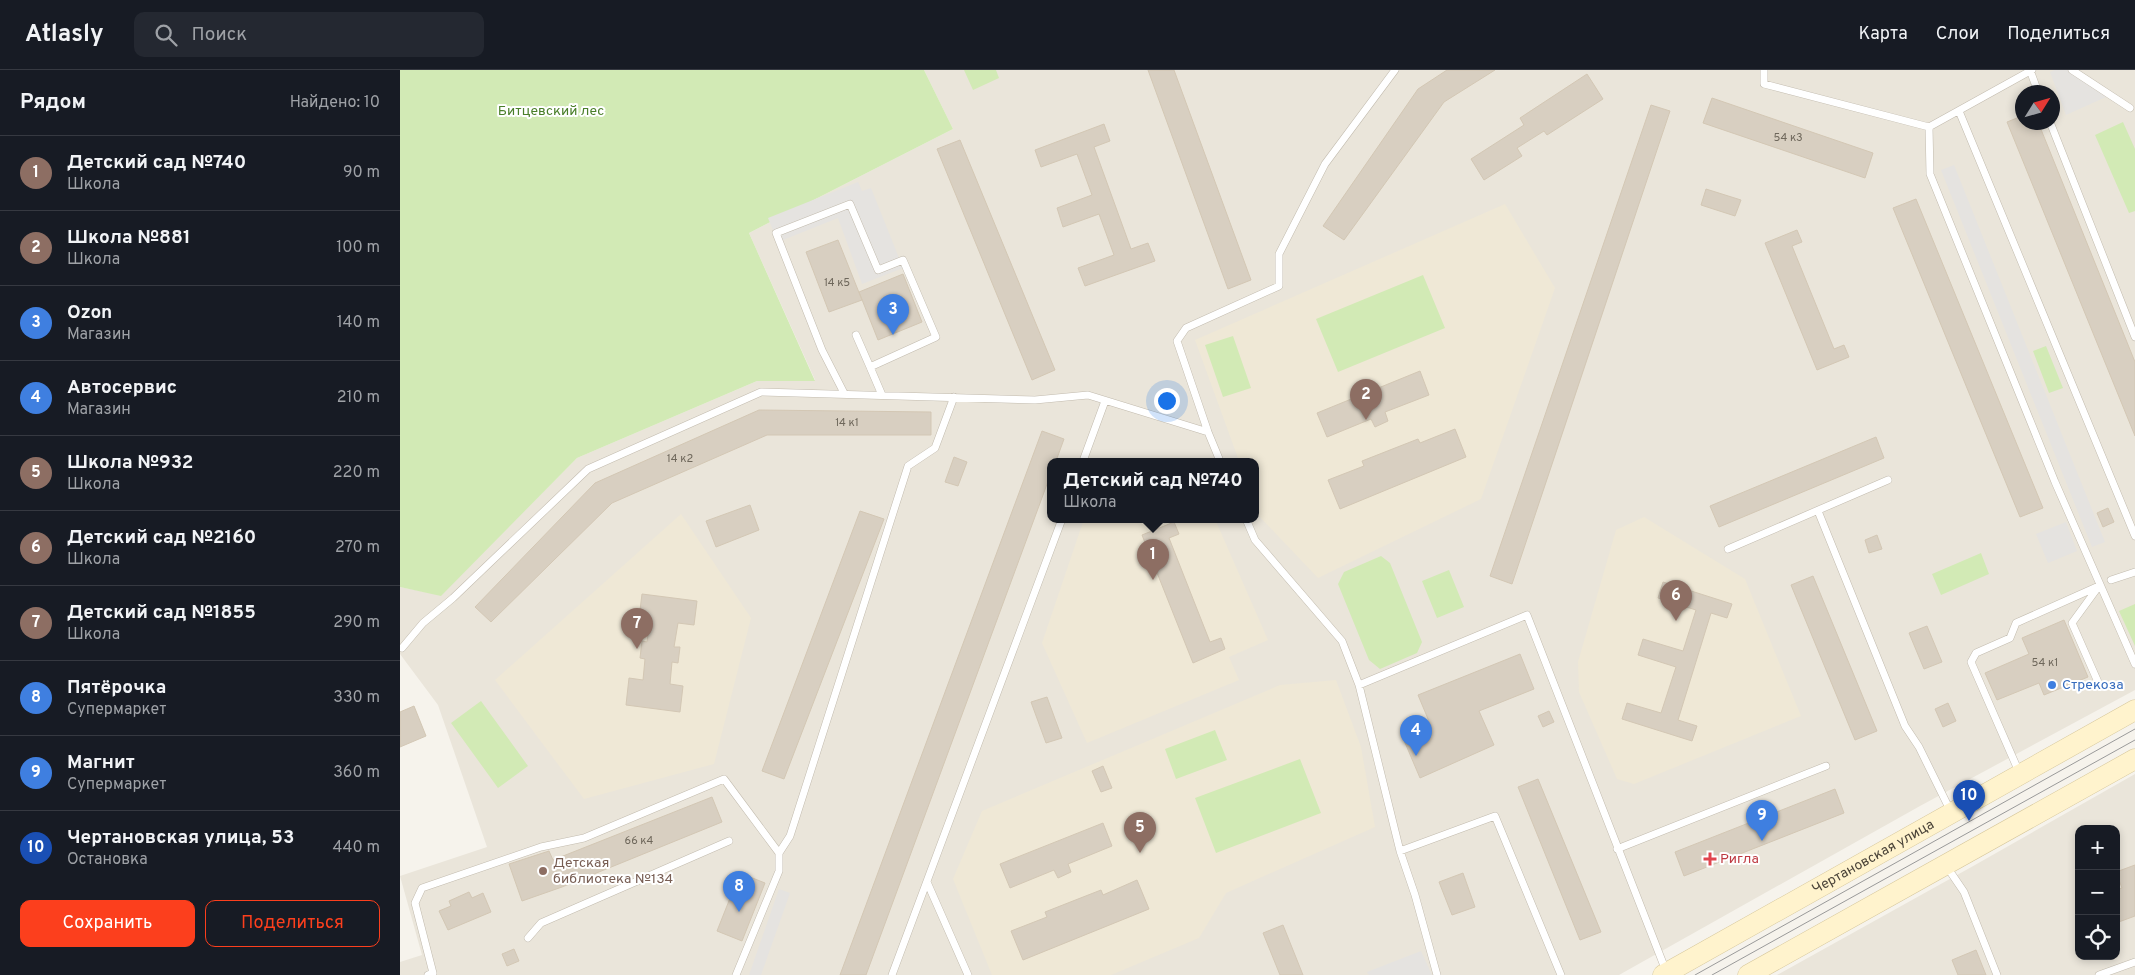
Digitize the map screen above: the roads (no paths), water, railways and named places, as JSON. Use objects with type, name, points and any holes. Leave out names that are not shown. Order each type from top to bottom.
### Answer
[{"type":"main road","name":"Чертановская улица","points":[[1667,974],[2135,710]]},
{"type":"main road","points":[[1748,975],[2135,759]]},
{"type":"lane","points":[[1219,458],[1177,341],[1186,328],[1279,286],[1279,254],[1325,164],[1395,70]]},
{"type":"lane","points":[[1764,70],[1764,84],[1929,127],[2030,70],[2035,85]]},
{"type":"lane","points":[[2072,70],[2130,108]]},
{"type":"lane","points":[[1959,111],[2135,536]]},
{"type":"lane","points":[[1929,127],[1930,174],[2054,482],[2135,664]]},
{"type":"lane","points":[[2053,130],[2135,337]]},
{"type":"lane","points":[[844,393],[822,350],[776,233],[850,204],[878,270],[903,260],[936,337],[870,367]]},
{"type":"lane","points":[[856,335],[882,395]]},
{"type":"lane","points":[[402,648],[423,623],[454,598],[588,469],[761,392],[1035,400],[1088,395],[1208,432]]},
{"type":"lane","points":[[736,975],[779,871],[779,853],[790,836],[908,466],[935,448],[954,397]]},
{"type":"lane","points":[[1084,458],[1105,401]]},
{"type":"lane","points":[[1728,549],[1888,480]]},
{"type":"lane","points":[[1818,511],[1905,726],[1919,747],[1952,813]]},
{"type":"lane","points":[[892,975],[1061,523]]},
{"type":"lane","points":[[1248,523],[1255,540],[1342,641],[1359,685],[1400,852],[1415,895],[1438,975]]},
{"type":"lane","points":[[2111,580],[2135,572]]},
{"type":"lane","points":[[2098,682],[2072,623],[2099,586]]},
{"type":"lane","points":[[2021,775],[1971,662],[1976,652],[2010,638],[2016,624],[2099,586]]},
{"type":"lane","points":[[1359,685],[1527,615],[1667,974]]},
{"type":"lane","points":[[1617,849],[1826,766]]},
{"type":"lane","points":[[428,975],[434,973],[415,903],[422,888],[541,847],[584,838],[724,779],[779,853]]},
{"type":"lane","points":[[1400,852],[1495,816],[1561,975]]},
{"type":"lane","points":[[528,938],[541,923],[729,841]]},
{"type":"lane","points":[[1947,865],[1964,892],[1997,975]]},
{"type":"lane","points":[[927,882],[968,975]]},
{"type":"lane","points":[[2098,975],[2135,962]]},
{"type":"tram line","points":[[1695,975],[2135,729]]},
{"type":"tram line","points":[[1712,975],[2135,740]]},
{"type":"place","name":"Ozon","points":[[893,335]]},
{"type":"place","name":"Школа №881","points":[[1366,420]]},
{"type":"place","name":"Детский сад №740","points":[[1153,580]]},
{"type":"place","name":"Детский сад №2160","points":[[1676,621]]},
{"type":"place","name":"Детский сад №1855","points":[[637,649]]},
{"type":"place","name":"Стрекоза","points":[[2052,685]]},
{"type":"place","name":"Автосервис","points":[[1416,756]]},
{"type":"place","name":"Чертановская улица, 53","points":[[1969,821]]},
{"type":"place","name":"Магнит","points":[[1762,841]]},
{"type":"place","name":"Школа №932","points":[[1140,853]]},
{"type":"place","name":"Ригла","points":[[1710,859]]},
{"type":"place","name":"Детская библиотека №134","points":[[543,871]]},
{"type":"place","name":"Пятёрочка","points":[[739,912]]},
{"type":"park label","name":"Битцевский лес","points":[[551,111]]}]
